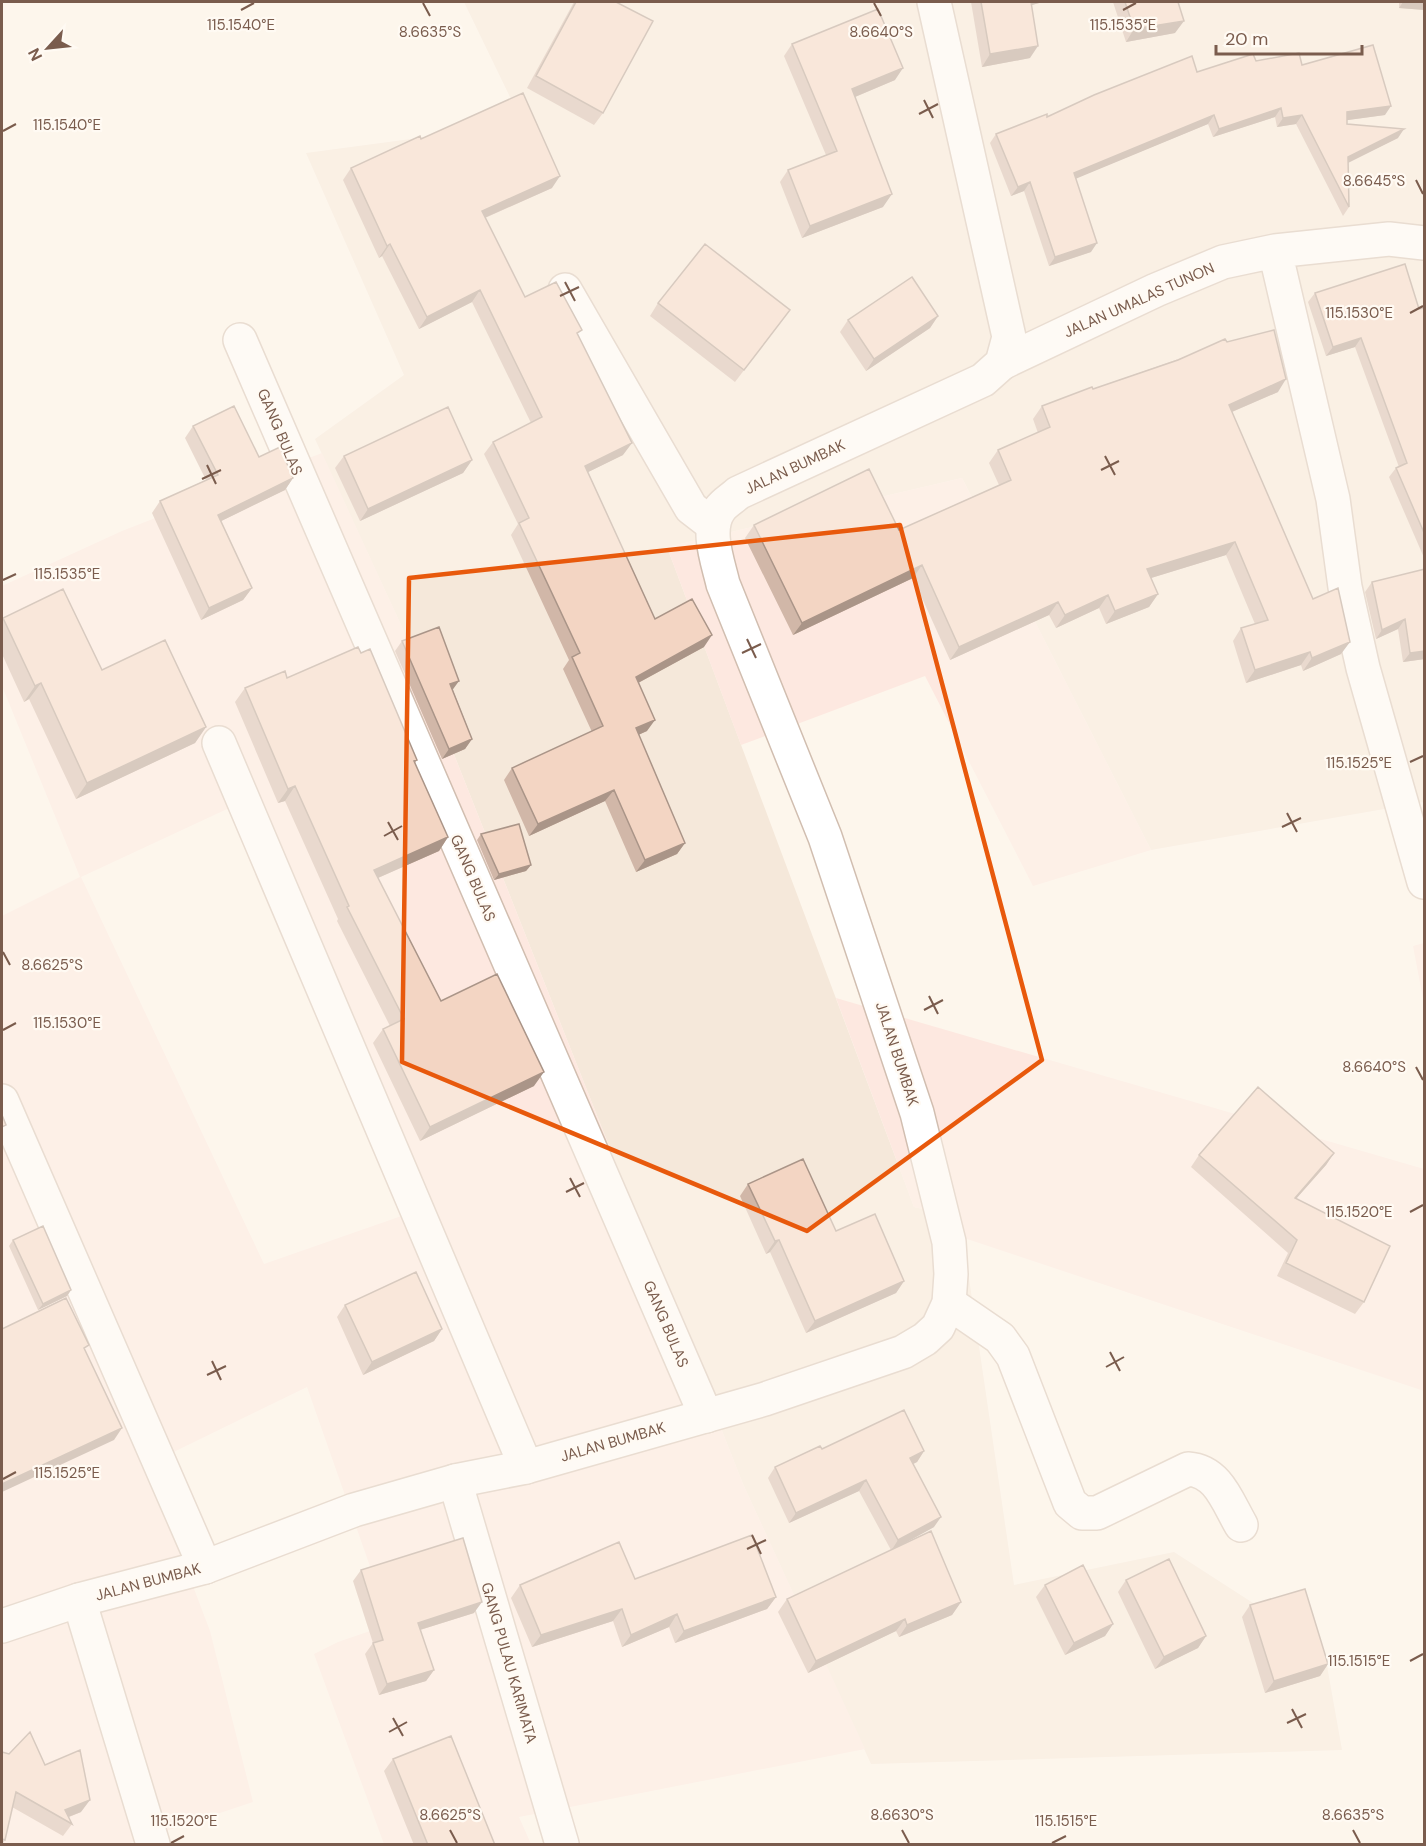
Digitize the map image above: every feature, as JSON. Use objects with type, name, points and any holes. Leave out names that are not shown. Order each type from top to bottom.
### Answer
[{"type":"street","points":[[934,2],[1009,337],[1002,363]]},
{"type":"street","name":"JALAN UMALAS TUNON","points":[[1002,363],[1156,290],[1223,262],[1275,251],[1389,239],[1425,243]]},
{"type":"street","points":[[1275,251],[1333,499],[1345,587],[1363,668],[1425,882]]},
{"type":"street","points":[[566,290],[691,508],[713,525]]},
{"type":"street","name":"GANG BULAS","points":[[240,340],[706,1416]]},
{"type":"street","name":"JALAN BUMBAK","points":[[2,1626],[79,1600],[205,1567],[354,1510],[455,1481],[526,1467],[836,1377],[903,1352],[925,1339],[938,1327],[949,1303],[951,1274],[949,1242],[917,1113],[825,837],[723,584],[713,525],[720,508],[738,493],[983,380],[1002,363]]},
{"type":"street","points":[[219,743],[526,1467]]},
{"type":"street","points":[[2,1101],[205,1567]]},
{"type":"street","points":[[949,1303],[1000,1338],[1013,1356],[1070,1503],[1082,1513],[1097,1513],[1188,1469],[1202,1470],[1216,1481],[1241,1525]]},
{"type":"street","name":"GANG PULAU KARIMATA","points":[[455,1481],[562,1845]]},
{"type":"street","points":[[79,1600],[153,1845]]},
{"type":"highlighted area","points":[[900,525],[1042,1060],[807,1231],[402,1062],[409,578]]},
{"type":"shaded area","points":[[464,2],[1424,2],[1424,802],[1151,850],[962,478],[667,547],[914,1207],[960,1217],[1014,1585],[1174,1552],[1324,1649],[1342,1750],[871,1764],[743,1484],[413,651],[315,439],[404,375],[306,153],[523,124]]},
{"type":"shaded area","points":[[322,453],[413,651],[743,1484],[865,1749],[519,1817],[531,1844],[384,1844],[314,1654],[338,1642],[446,1605],[372,1572],[307,1387],[147,1465],[210,1631],[253,1802],[127,1844],[2,1844],[2,916],[80,877],[2,686],[2,586],[122,531]],"holes":[[[240,803],[413,1212],[264,1264],[81,877]]]},
{"type":"shaded area","points":[[962,478],[1151,850],[1033,886],[925,676],[741,745],[667,547]]},
{"type":"shaded area","points":[[1424,943],[1424,1004],[1413,946]]},
{"type":"shaded area","points":[[836,998],[1424,1169],[1424,1391],[964,1238],[960,1217],[914,1207]]},
{"type":"building","points":[[576,2],[616,2],[653,21],[603,113],[536,76]]},
{"type":"building","points":[[981,2],[1031,2],[1038,46],[990,54]]},
{"type":"building","points":[[1125,2],[1178,2],[1184,21],[1134,29]]},
{"type":"building","points":[[878,9],[903,68],[852,89],[892,194],[810,226],[788,170],[837,151],[792,44]]},
{"type":"building","points":[[1373,45],[1391,106],[1347,112],[1347,124],[1404,129],[1348,157],[1349,207],[1302,115],[1283,118],[1281,108],[1219,129],[1214,115],[1074,173],[1097,243],[1055,257],[1030,182],[1018,187],[996,134],[1047,114],[1047,117],[1094,95],[1192,56],[1197,72],[1253,54],[1256,61],[1299,53],[1302,65]]},
{"type":"building","points":[[523,93],[560,176],[482,211],[525,297],[556,282],[582,330],[577,333],[632,443],[585,466],[655,619],[692,599],[712,635],[636,677],[655,720],[636,728],[685,843],[645,860],[614,790],[538,824],[512,768],[603,726],[572,657],[580,653],[519,523],[529,518],[493,442],[542,417],[480,290],[427,317],[390,244],[387,246],[351,168]]},
{"type":"building","points":[[705,244],[790,310],[744,370],[658,303]]},
{"type":"building","points":[[1405,264],[1419,309],[1425,308],[1425,535],[1396,468],[1407,463],[1361,338],[1333,347],[1315,293]]},
{"type":"building","points":[[912,277],[938,316],[874,359],[848,320]]},
{"type":"building","points":[[1274,330],[1286,379],[1229,405],[1313,599],[1338,588],[1350,642],[1312,658],[1310,652],[1255,670],[1241,628],[1268,620],[1235,542],[1147,569],[1158,594],[1115,611],[1108,595],[1065,615],[1058,602],[959,647],[922,565],[802,623],[754,525],[869,469],[899,530],[1011,480],[998,450],[1050,427],[1042,406],[1092,387],[1093,389],[1178,360],[1225,339],[1227,342]]},
{"type":"building","points":[[234,406],[259,457],[280,447],[293,478],[218,515],[252,588],[209,608],[160,501],[218,475],[193,426]]},
{"type":"building","points":[[448,407],[472,460],[368,509],[344,456]]},
{"type":"building","points":[[1425,569],[1425,651],[1410,653],[1405,619],[1382,630],[1372,582]]},
{"type":"building","points":[[63,589],[102,670],[165,640],[206,727],[87,783],[41,683],[35,686],[3,618]]},
{"type":"building","points":[[439,627],[459,681],[450,684],[472,739],[449,749],[402,641]]},
{"type":"building","points":[[358,647],[361,653],[370,649],[417,760],[414,761],[448,837],[374,870],[441,1001],[497,974],[544,1072],[430,1127],[383,1029],[404,1019],[347,907],[349,906],[295,786],[288,789],[245,688],[285,671],[287,678]]},
{"type":"building","points":[[519,824],[531,865],[499,874],[481,834]]},
{"type":"building","points":[[1258,1087],[1334,1153],[1295,1198],[1390,1246],[1364,1302],[1286,1263],[1297,1240],[1199,1155]]},
{"type":"building","points":[[2,1115],[6,1125],[2,1127]]},
{"type":"building","points":[[803,1159],[836,1231],[875,1214],[904,1281],[815,1321],[779,1240],[775,1241],[748,1184]]},
{"type":"building","points":[[43,1226],[71,1290],[43,1304],[13,1240]]},
{"type":"building","points":[[416,1272],[442,1329],[372,1362],[345,1305]]},
{"type":"building","points":[[66,1298],[89,1345],[84,1348],[122,1428],[2,1484],[2,1329]]},
{"type":"building","points":[[904,1410],[924,1451],[910,1458],[941,1517],[898,1540],[866,1480],[796,1513],[775,1467],[820,1446],[822,1449]]},
{"type":"building","points":[[931,1531],[961,1602],[907,1625],[905,1619],[816,1661],[787,1599]]},
{"type":"building","points":[[752,1535],[776,1597],[684,1631],[677,1614],[631,1635],[622,1609],[541,1635],[520,1585],[619,1542],[635,1579]]},
{"type":"building","points":[[463,1538],[482,1602],[418,1623],[434,1670],[387,1684],[373,1643],[383,1640],[361,1570]]},
{"type":"building","points":[[1169,1559],[1206,1636],[1164,1657],[1126,1580]]},
{"type":"building","points":[[1083,1565],[1113,1624],[1074,1643],[1045,1585]]},
{"type":"building","points":[[1305,1589],[1328,1664],[1274,1681],[1250,1605]]},
{"type":"building","points":[[30,1732],[45,1765],[80,1750],[90,1800],[65,1810],[72,1824],[16,1792],[5,1840],[2,1839],[2,1752],[9,1754]]},
{"type":"building","points":[[451,1736],[495,1845],[428,1845],[393,1759]]}]
